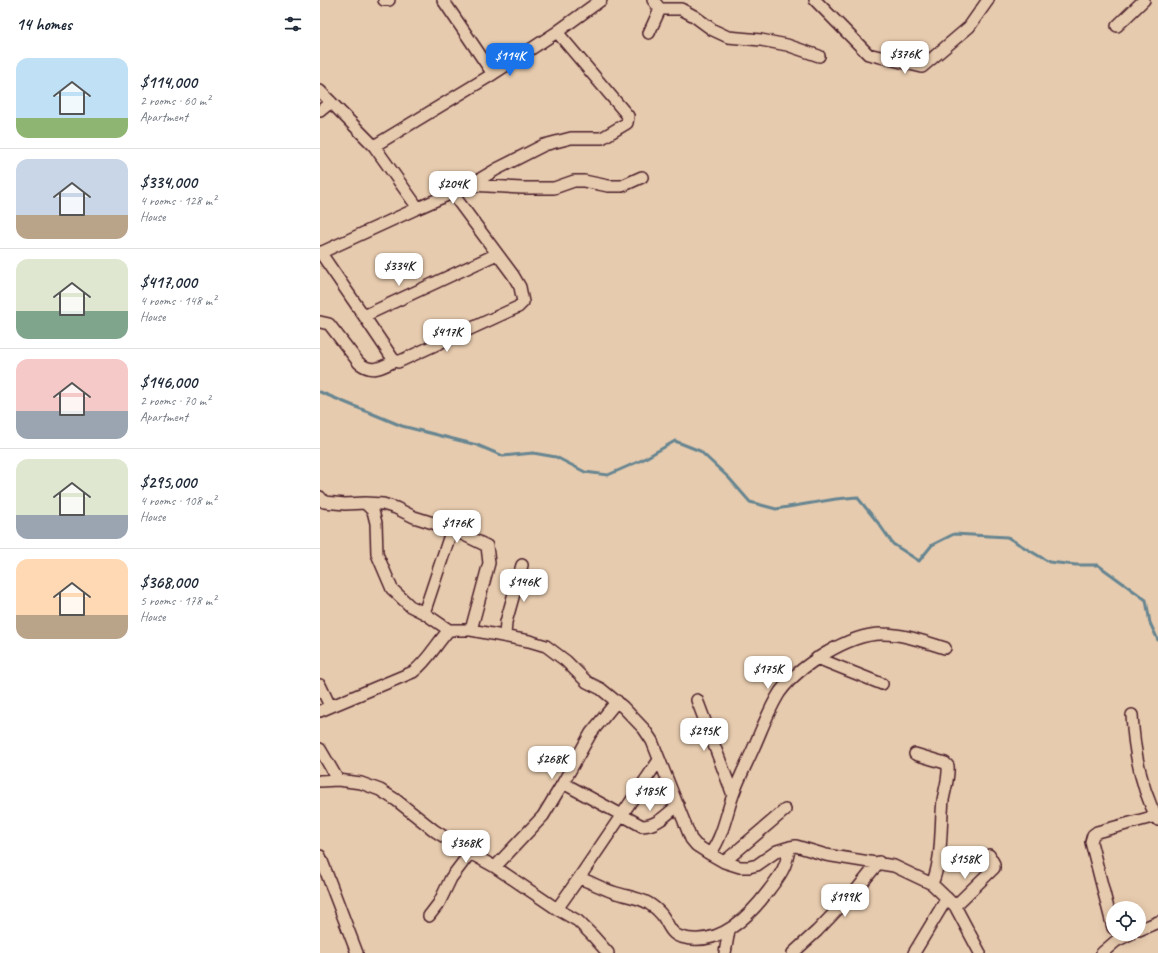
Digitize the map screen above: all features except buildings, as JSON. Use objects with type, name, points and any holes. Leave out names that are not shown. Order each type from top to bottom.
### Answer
[{"type":"street","points":[[384,0],[389,0]]},
{"type":"street","points":[[444,0],[494,74]]},
{"type":"street","points":[[374,146],[494,74],[557,32],[601,0]]},
{"type":"street","points":[[815,0],[868,54],[922,68],[969,27],[988,0]]},
{"type":"street","points":[[1117,26],[1144,0]]},
{"type":"street","points":[[648,33],[657,4],[681,9],[694,16],[713,30],[728,37],[761,40],[787,45],[819,56]]},
{"type":"street","points":[[395,361],[383,346],[320,253],[470,185],[497,168],[544,145],[571,138],[602,138],[627,123],[628,116],[557,32]]},
{"type":"street","points":[[320,91],[374,146],[418,208]]},
{"type":"street","points":[[320,111],[331,102]]},
{"type":"street","points":[[470,185],[554,188],[574,181],[584,181],[608,186],[622,186],[642,176]]},
{"type":"street","points":[[320,322],[329,324],[359,363],[365,368],[373,370],[395,361],[402,361],[518,307],[523,302],[520,287],[452,193]]},
{"type":"street","points":[[364,316],[497,254]]},
{"type":"street","points":[[320,497],[324,502],[345,504],[383,504],[396,508],[414,517],[452,529],[487,546],[489,563],[471,630]]},
{"type":"street","points":[[365,503],[373,511],[376,523],[377,554],[392,589],[410,606],[424,613],[449,630],[471,630],[505,636],[546,646],[566,661],[587,682],[601,689],[633,716],[652,741],[691,839],[696,845],[724,862],[740,867],[757,865],[777,852],[790,847],[802,848],[826,855],[879,862],[894,866],[932,884],[951,902],[980,953]]},
{"type":"street","points":[[424,613],[452,529]]},
{"type":"street","points":[[505,636],[506,622],[522,565]]},
{"type":"street","points":[[320,684],[325,708],[413,672],[424,663],[438,641],[449,630]]},
{"type":"street","points":[[710,854],[718,842],[733,795],[768,714],[780,692],[789,682],[817,658],[851,640],[866,635],[883,634],[900,636],[945,648]]},
{"type":"street","points":[[817,658],[882,684]]},
{"type":"street","points":[[697,700],[733,795]]},
{"type":"street","points":[[495,866],[543,816],[564,783],[591,733],[616,701]]},
{"type":"street","points":[[1106,901],[1091,842],[1093,836],[1097,832],[1157,818],[1137,762],[1132,715]]},
{"type":"street","points":[[320,749],[338,780]]},
{"type":"street","points":[[915,754],[945,763],[948,766],[941,848],[937,869],[932,884]]},
{"type":"street","points":[[557,909],[659,760]]},
{"type":"street","points":[[320,781],[338,780],[361,784],[380,790],[396,800],[435,831],[470,853],[495,866],[557,909],[578,921],[608,953]]},
{"type":"street","points":[[564,783],[642,826],[649,826],[656,823],[678,805]]},
{"type":"street","points":[[724,862],[785,810]]},
{"type":"street","points":[[579,878],[606,890],[646,902],[656,908],[672,931],[681,937],[694,939],[707,938],[729,930],[752,910],[774,883],[784,867],[790,847]]},
{"type":"street","points":[[429,916],[439,903],[451,878],[470,853]]},
{"type":"street","points":[[914,953],[951,902],[994,868],[994,864],[989,855]]},
{"type":"street","points":[[320,856],[357,953]]},
{"type":"street","points":[[793,953],[817,931],[858,888],[879,862]]},
{"type":"street","points":[[1146,927],[1158,922]]},
{"type":"street","points":[[725,953],[729,930]]},
{"type":"street","points":[[1102,953],[1112,941]]},
{"type":"waterway","points":[[320,392],[402,426],[477,445],[503,456],[533,453],[556,457],[585,472],[608,475],[642,460],[675,441],[700,451],[729,478],[750,502],[776,509],[857,497],[893,544],[919,561],[932,545],[954,534],[1007,537],[1049,562],[1076,565],[1098,565],[1146,600],[1150,623],[1158,640]]}]
